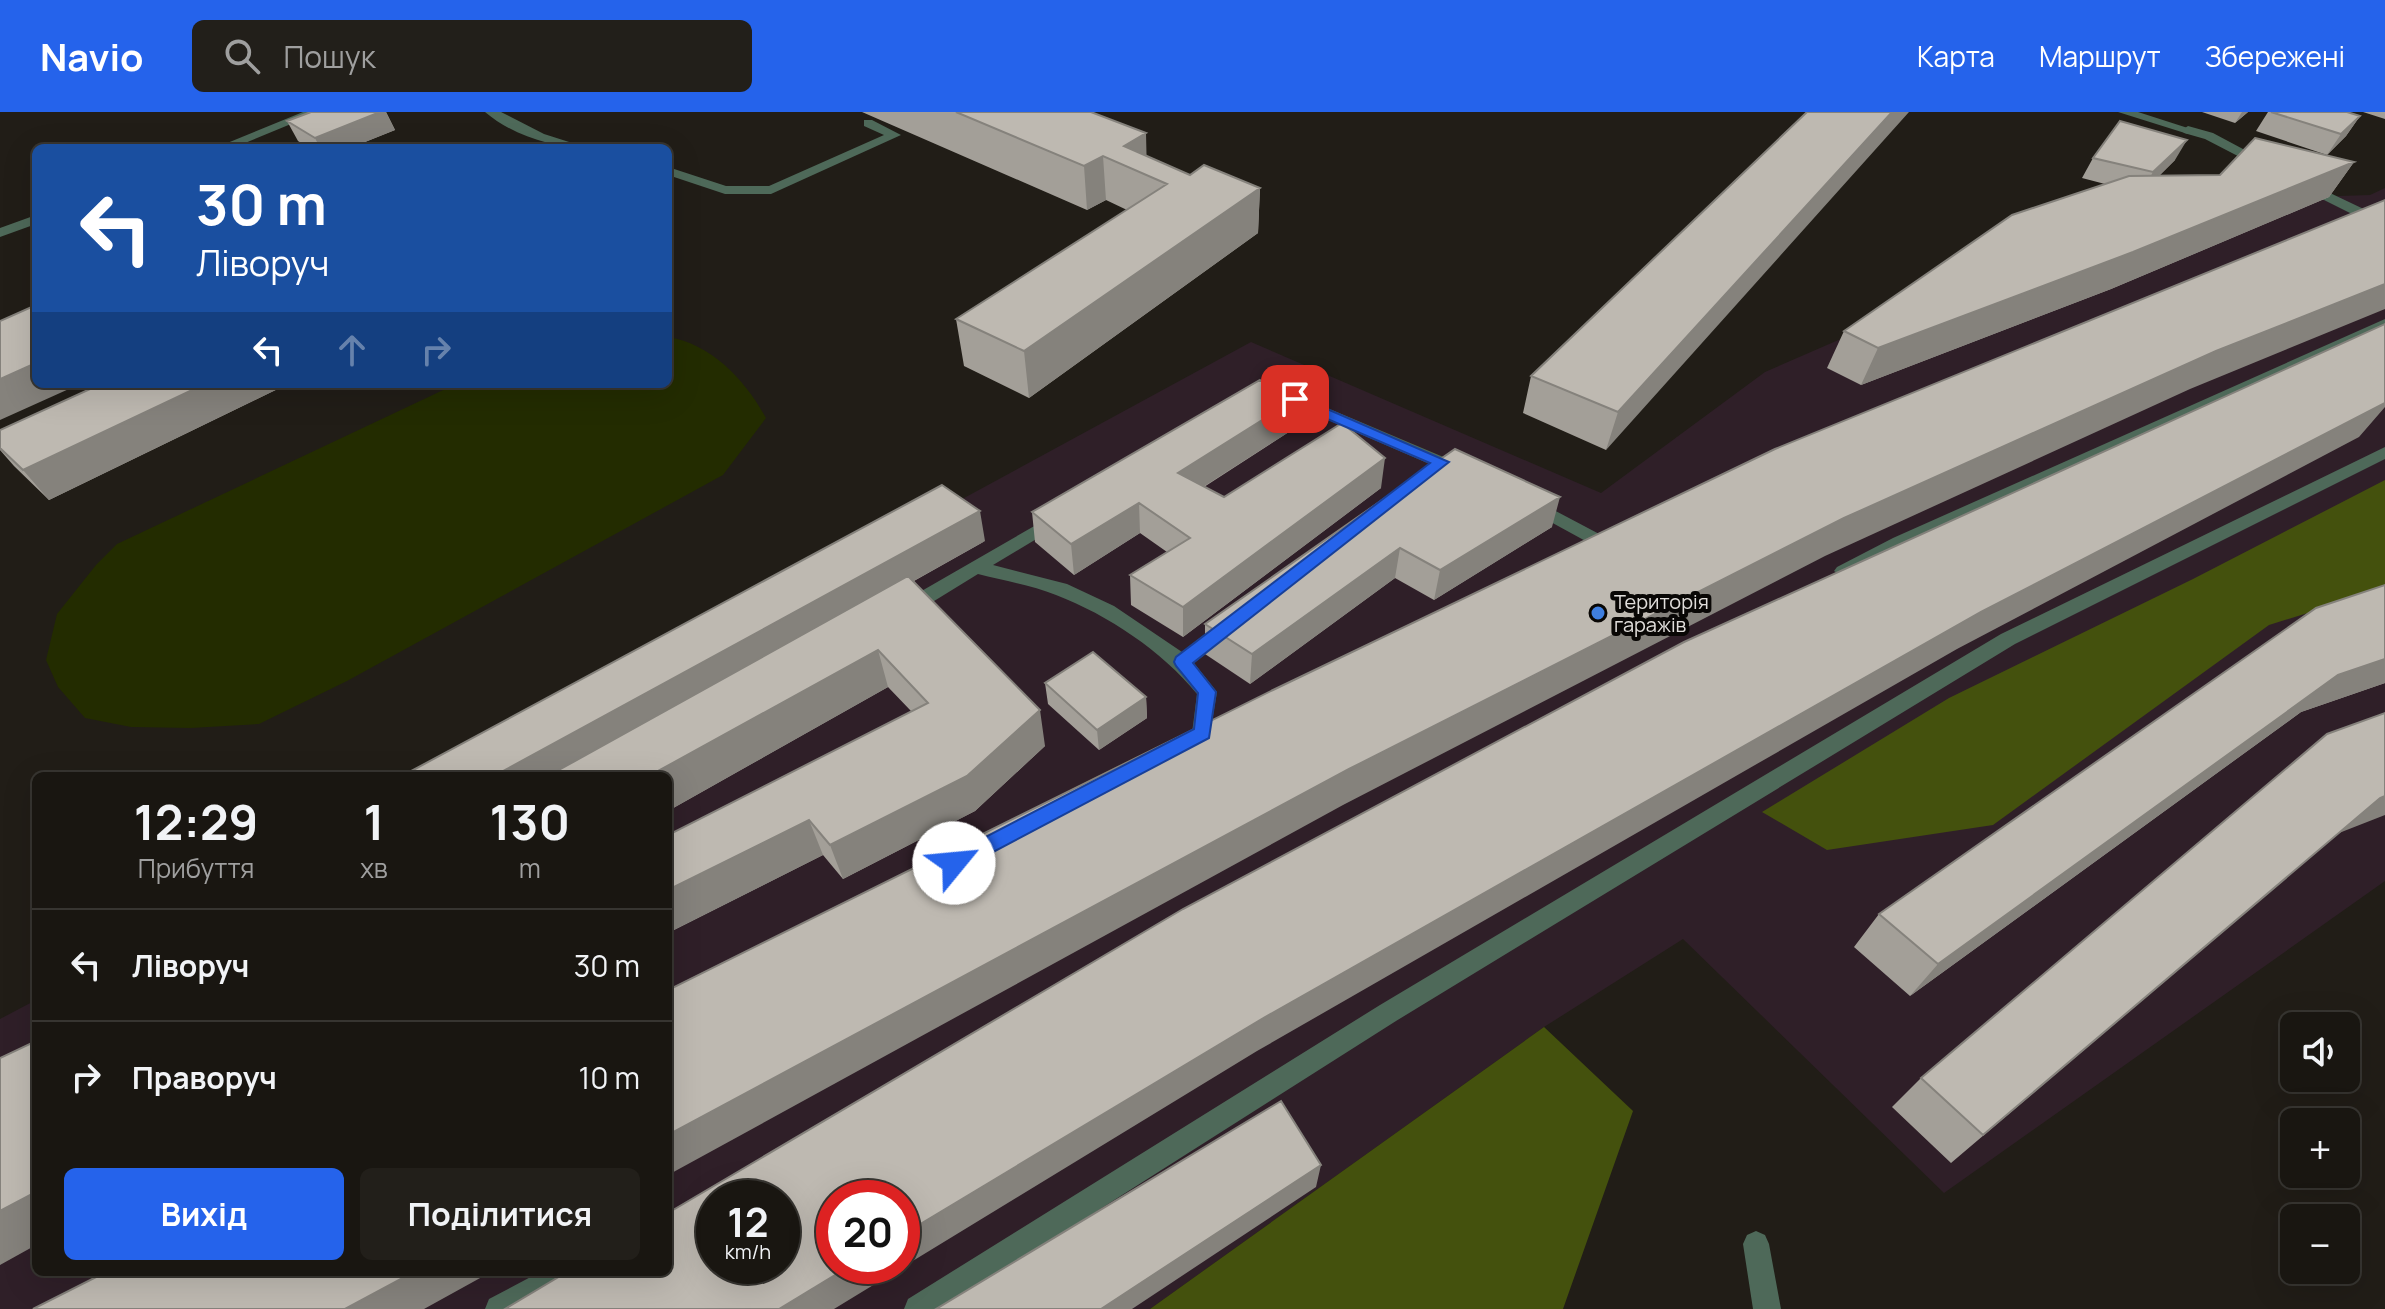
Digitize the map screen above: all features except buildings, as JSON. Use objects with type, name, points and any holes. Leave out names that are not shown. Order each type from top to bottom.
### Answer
[{"type":"street","points":[[231,144],[314,112]]},
{"type":"street","points":[[491,112],[540,137],[567,144]]},
{"type":"street","points":[[2124,112],[2209,136],[2275,169]]},
{"type":"street","points":[[672,172],[725,190],[771,190],[895,135],[868,123]]},
{"type":"street","points":[[2288,176],[2376,220]]},
{"type":"street","points":[[2338,228],[2376,220]]},
{"type":"street","points":[[0,233],[32,221]]},
{"type":"street","points":[[1828,579],[1899,542],[2385,324]]},
{"type":"street","points":[[1253,395],[1266,387],[1435,467],[1481,481]]},
{"type":"street","points":[[918,1309],[1388,1013],[2008,639],[2385,452]]},
{"type":"street","points":[[1521,499],[1597,540]]},
{"type":"street","points":[[896,614],[978,568],[1070,510]]},
{"type":"street","points":[[978,568],[1060,589],[1107,611],[1182,662],[1207,692],[1202,733]]},
{"type":"street","points":[[1182,662],[1244,614]]},
{"type":"street","points":[[1756,1244],[1767,1309]]},
{"type":"street","points":[[499,1309],[560,1276]]},
{"type":"shaded area","points":[[2385,188],[2385,881],[1944,1193],[1683,939],[1544,1027],[1150,1309],[0,1309],[0,1019],[32,1002],[32,1276],[672,1276],[671,772],[815,579],[1251,342],[1601,493],[1765,372],[2156,202],[2370,195]]},
{"type":"green space","points":[[672,338],[699,347],[726,366],[766,418],[723,475],[347,681],[259,724],[191,728],[131,727],[85,718],[58,687],[46,660],[57,614],[117,544],[448,388],[672,388]]},
{"type":"green space","points":[[2385,480],[2385,589],[2269,625],[1993,825],[1827,850],[1762,812],[1949,698],[2193,579]]},
{"type":"green space","points":[[1544,1027],[1633,1111],[1563,1309],[1150,1309]]},
{"type":"place","name":"Територія гаражів","points":[[1598,613]]},
{"type":"route","points":[[954,863],[1202,733],[1207,692],[1182,662],[1441,462],[1295,399]]}]
